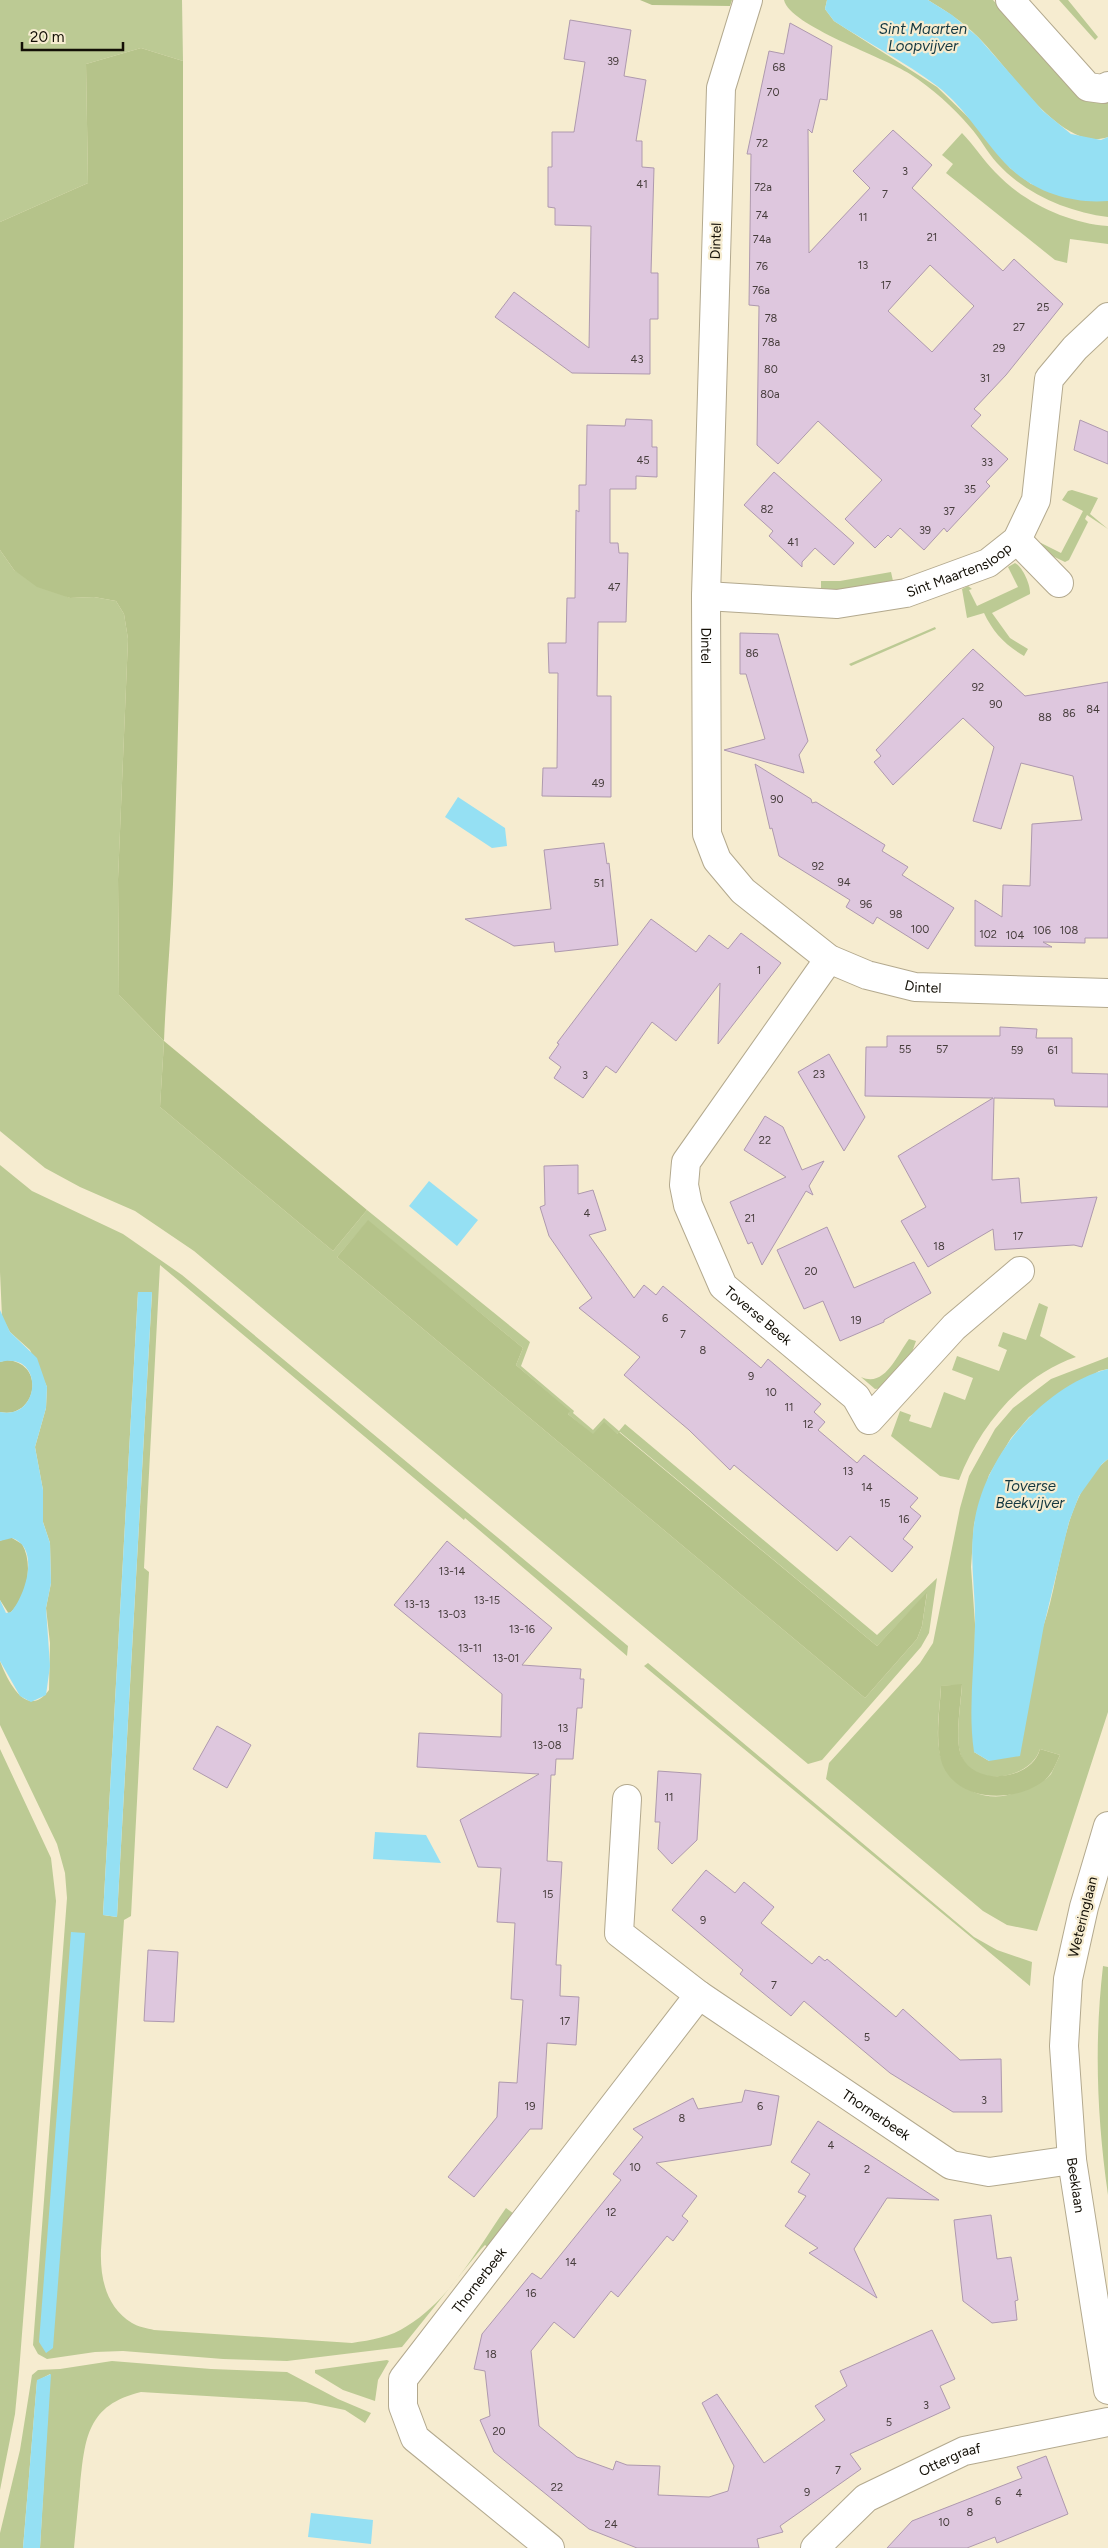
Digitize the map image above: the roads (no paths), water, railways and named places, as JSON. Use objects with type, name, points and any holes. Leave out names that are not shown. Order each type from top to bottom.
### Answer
[{"type":"street","name":"Dintel","points":[[748,0],[721,88],[706,596],[706,834],[717,860],[743,891],[829,959],[867,974],[915,987],[1108,993]]},
{"type":"street","points":[[1010,0],[1088,87],[1103,89],[1108,86]]},
{"type":"street","name":"Sint Maartensloop","points":[[706,596],[837,604],[906,594],[988,563],[1017,540],[1036,500],[1049,379],[1075,348],[1108,317]]},
{"type":"street","points":[[1017,540],[1059,583]]},
{"type":"street","name":"Toverse Beek","points":[[829,959],[686,1162],[684,1185],[688,1205],[723,1286],[856,1397],[869,1420],[954,1327],[1020,1271]]},
{"type":"street","name":"Thornerbeek","points":[[627,1799],[619,1934],[699,1995],[951,2165],[989,2172],[1072,2160]]},
{"type":"street","name":"Weteringlaan","points":[[1068,1979],[1084,1907],[1108,1826]]},
{"type":"street","name":"Beeklaan","points":[[1068,1979],[1064,2046],[1072,2160],[1108,2390]]},
{"type":"street","name":"Thornerbeek","points":[[550,2548],[415,2438],[403,2406],[403,2379],[699,1995]]},
{"type":"street","name":"Ottergraaf","points":[[815,2548],[866,2498],[964,2451],[1108,2422]]},
{"type":"water","name":"Sint Maarten Loopvijver","points":[[827,0],[928,0],[952,15],[978,37],[1043,111],[1071,134],[1101,140],[1108,137],[1108,201],[1082,201],[1056,195],[1020,177],[992,148],[948,95],[912,69],[834,21],[825,9]]},
{"type":"water","points":[[458,797],[505,828],[507,846],[492,848],[445,817]]},
{"type":"water","points":[[429,1181],[478,1220],[457,1246],[409,1206]]},
{"type":"water","points":[[138,1292],[152,1292],[117,1917],[103,1915]]},
{"type":"water","points":[[0,1310],[10,1332],[37,1358],[47,1387],[46,1408],[35,1447],[43,1490],[43,1522],[50,1543],[51,1583],[46,1608],[50,1666],[46,1695],[31,1702],[20,1696],[0,1661],[0,1600],[6,1613],[11,1612],[25,1584],[28,1562],[26,1552],[21,1543],[12,1538],[0,1541],[0,1412],[14,1412],[24,1406],[30,1397],[32,1386],[31,1375],[25,1366],[15,1361],[0,1362]]},
{"type":"water","name":"Toverse Beekvijver","points":[[1108,1369],[1108,1459],[1102,1464],[1079,1496],[1069,1522],[1044,1625],[1020,1756],[989,1761],[974,1752],[971,1721],[975,1627],[972,1564],[973,1538],[980,1500],[989,1475],[1003,1451],[1020,1428],[1039,1408],[1060,1391],[1084,1378]]},
{"type":"water","points":[[375,1832],[426,1835],[441,1863],[373,1859]]},
{"type":"water","points":[[71,1932],[85,1933],[53,2348],[46,2353],[39,2342]]},
{"type":"water","points":[[51,2374],[40,2548],[23,2548],[37,2380]]},
{"type":"water","points":[[311,2513],[373,2520],[371,2544],[308,2537]]}]
